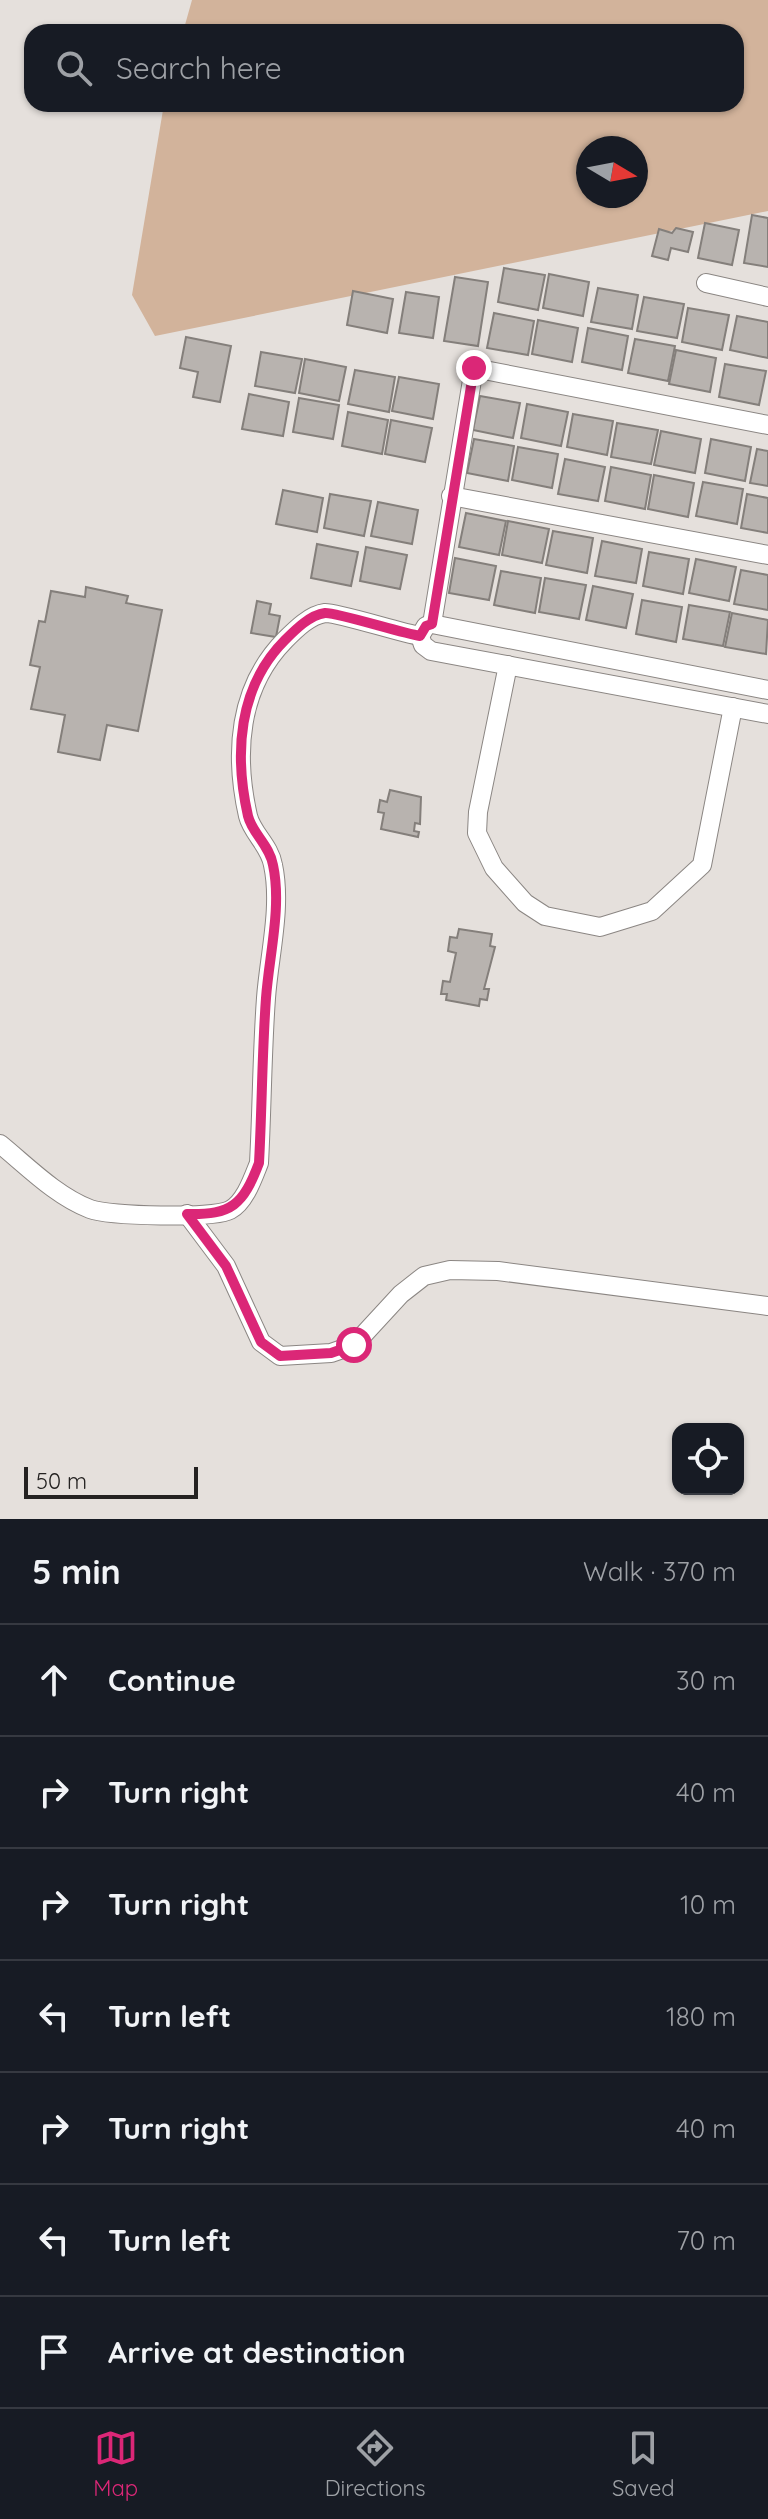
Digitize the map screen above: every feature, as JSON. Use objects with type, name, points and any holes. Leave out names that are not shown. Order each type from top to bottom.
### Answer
[{"type":"street","points":[[706,283],[768,297]]},
{"type":"street","points":[[768,425],[474,368],[423,645],[431,651],[768,714]]},
{"type":"street","points":[[451,496],[768,555]]},
{"type":"street","points":[[0,1144],[58,1191],[91,1209],[212,1215],[232,1209],[251,1184],[259,1163],[266,999],[275,908],[273,864],[263,839],[249,821],[239,756],[244,714],[258,675],[295,630],[326,613],[768,690]]},
{"type":"street","points":[[508,665],[478,812],[477,833],[494,868],[515,894],[545,916],[571,924],[600,927],[652,911],[702,865],[733,707]]},
{"type":"street","points":[[187,1214],[226,1266],[261,1342],[280,1356],[331,1353],[354,1345],[412,1285],[424,1276],[450,1270],[512,1273],[768,1306]]},
{"type":"shaded area","points":[[192,0],[768,0],[768,211],[155,336],[132,295],[163,112],[744,112],[744,24],[185,24]]},
{"type":"building","points":[[752,215],[768,218],[768,267],[744,263]]},
{"type":"building","points":[[705,223],[739,230],[732,265],[698,258]]},
{"type":"building","points":[[676,228],[693,232],[688,252],[671,248],[668,260],[652,256],[659,229],[672,233]]},
{"type":"building","points":[[504,268],[545,275],[538,310],[498,302]]},
{"type":"building","points":[[549,274],[589,282],[583,316],[543,308]]},
{"type":"building","points":[[455,277],[488,282],[478,346],[444,341]]},
{"type":"building","points":[[598,288],[638,295],[632,329],[591,322]]},
{"type":"building","points":[[353,291],[393,299],[387,333],[347,325]]},
{"type":"building","points":[[406,292],[439,297],[433,338],[399,333]]},
{"type":"building","points":[[644,297],[684,304],[677,338],[637,331]]},
{"type":"building","points":[[688,308],[729,315],[722,350],[682,342]]},
{"type":"building","points":[[494,313],[534,321],[528,355],[487,348]]},
{"type":"building","points":[[737,316],[768,322],[768,358],[730,350]]},
{"type":"building","points":[[538,320],[578,328],[572,362],[532,354]]},
{"type":"building","points":[[588,328],[628,336],[622,370],[582,362]]},
{"type":"building","points":[[186,337],[231,346],[220,402],[193,397],[198,372],[180,368]]},
{"type":"building","points":[[635,339],[675,346],[668,381],[628,373]]},
{"type":"building","points":[[676,350],[716,358],[710,392],[669,384]]},
{"type":"building","points":[[261,352],[302,359],[295,393],[255,386]]},
{"type":"building","points":[[305,359],[346,367],[339,401],[299,393]]},
{"type":"building","points":[[725,364],[766,371],[759,405],[719,397]]},
{"type":"building","points":[[355,370],[395,377],[389,412],[348,404]]},
{"type":"building","points":[[399,377],[439,384],[433,419],[392,411]]},
{"type":"building","points":[[249,394],[289,402],[283,436],[242,429]]},
{"type":"building","points":[[480,396],[520,403],[513,438],[473,430]]},
{"type":"building","points":[[299,398],[339,405],[333,439],[293,432]]},
{"type":"building","points":[[527,404],[568,412],[561,446],[521,438]]},
{"type":"building","points":[[348,412],[388,420],[382,454],[342,446]]},
{"type":"building","points":[[573,414],[613,421],[607,455],[567,447]]},
{"type":"building","points":[[391,420],[432,428],[425,462],[385,454]]},
{"type":"building","points":[[617,423],[658,430],[651,464],[611,457]]},
{"type":"building","points":[[661,431],[701,439],[695,473],[654,465]]},
{"type":"building","points":[[474,439],[514,446],[508,481],[467,473]]},
{"type":"building","points":[[711,439],[751,447],[745,481],[705,473]]},
{"type":"building","points":[[518,447],[558,454],[552,488],[512,480]]},
{"type":"building","points":[[757,449],[768,451],[768,486],[750,483]]},
{"type":"building","points":[[565,459],[605,467],[598,501],[558,494]]},
{"type":"building","points":[[611,467],[651,475],[645,509],[605,501]]},
{"type":"building","points":[[654,475],[694,483],[688,517],[648,509]]},
{"type":"building","points":[[703,482],[743,489],[737,524],[696,516]]},
{"type":"building","points":[[283,490],[323,498],[317,532],[276,524]]},
{"type":"building","points":[[330,494],[371,501],[364,536],[324,528]]},
{"type":"building","points":[[747,494],[768,498],[768,533],[741,528]]},
{"type":"building","points":[[378,502],[418,510],[412,544],[371,536]]},
{"type":"building","points":[[466,513],[506,521],[499,555],[459,547]]},
{"type":"building","points":[[508,521],[549,529],[542,563],[502,555]]},
{"type":"building","points":[[553,531],[593,538],[587,573],[546,565]]},
{"type":"building","points":[[602,541],[642,549],[636,583],[595,576]]},
{"type":"building","points":[[317,544],[358,552],[351,586],[311,578]]},
{"type":"building","points":[[366,547],[407,555],[400,589],[360,581]]},
{"type":"building","points":[[649,552],[689,559],[683,594],[643,586]]},
{"type":"building","points":[[455,558],[496,566],[489,600],[449,593]]},
{"type":"building","points":[[696,559],[736,567],[729,601],[689,593]]},
{"type":"building","points":[[741,570],[768,575],[768,610],[734,604]]},
{"type":"building","points":[[501,571],[541,578],[535,613],[494,605]]},
{"type":"building","points":[[545,578],[586,585],[579,619],[539,612]]},
{"type":"building","points":[[593,586],[633,594],[626,628],[586,620]]},
{"type":"building","points":[[86,587],[128,596],[126,603],[162,610],[138,731],[107,725],[100,760],[58,752],[65,715],[31,709],[40,667],[30,665],[39,621],[45,622],[51,591],[85,597]]},
{"type":"building","points":[[642,600],[682,607],[676,642],[636,634]]},
{"type":"building","points":[[257,601],[271,604],[269,614],[280,616],[276,637],[251,633]]},
{"type":"building","points":[[689,605],[730,612],[723,646],[683,639]]},
{"type":"building","points":[[732,613],[768,620],[766,654],[725,647]]},
{"type":"building","points":[[390,790],[421,797],[420,824],[415,823],[414,831],[419,832],[418,837],[381,829],[384,813],[378,812],[380,800],[387,802]]},
{"type":"building","points":[[459,929],[492,934],[490,946],[495,947],[484,989],[489,989],[487,1000],[480,999],[479,1006],[446,1000],[447,994],[441,994],[443,981],[450,982],[456,953],[448,951],[450,937],[457,938]]},
{"type":"route","points":[[354,1345],[331,1353],[301,1357],[280,1356],[261,1342],[226,1266],[187,1214],[212,1215],[232,1209],[251,1184],[259,1163],[266,999],[275,908],[273,864],[263,839],[249,821],[239,756],[244,714],[258,675],[279,646],[313,617],[335,614],[390,631],[420,636],[422,630],[432,624],[474,368]]}]
